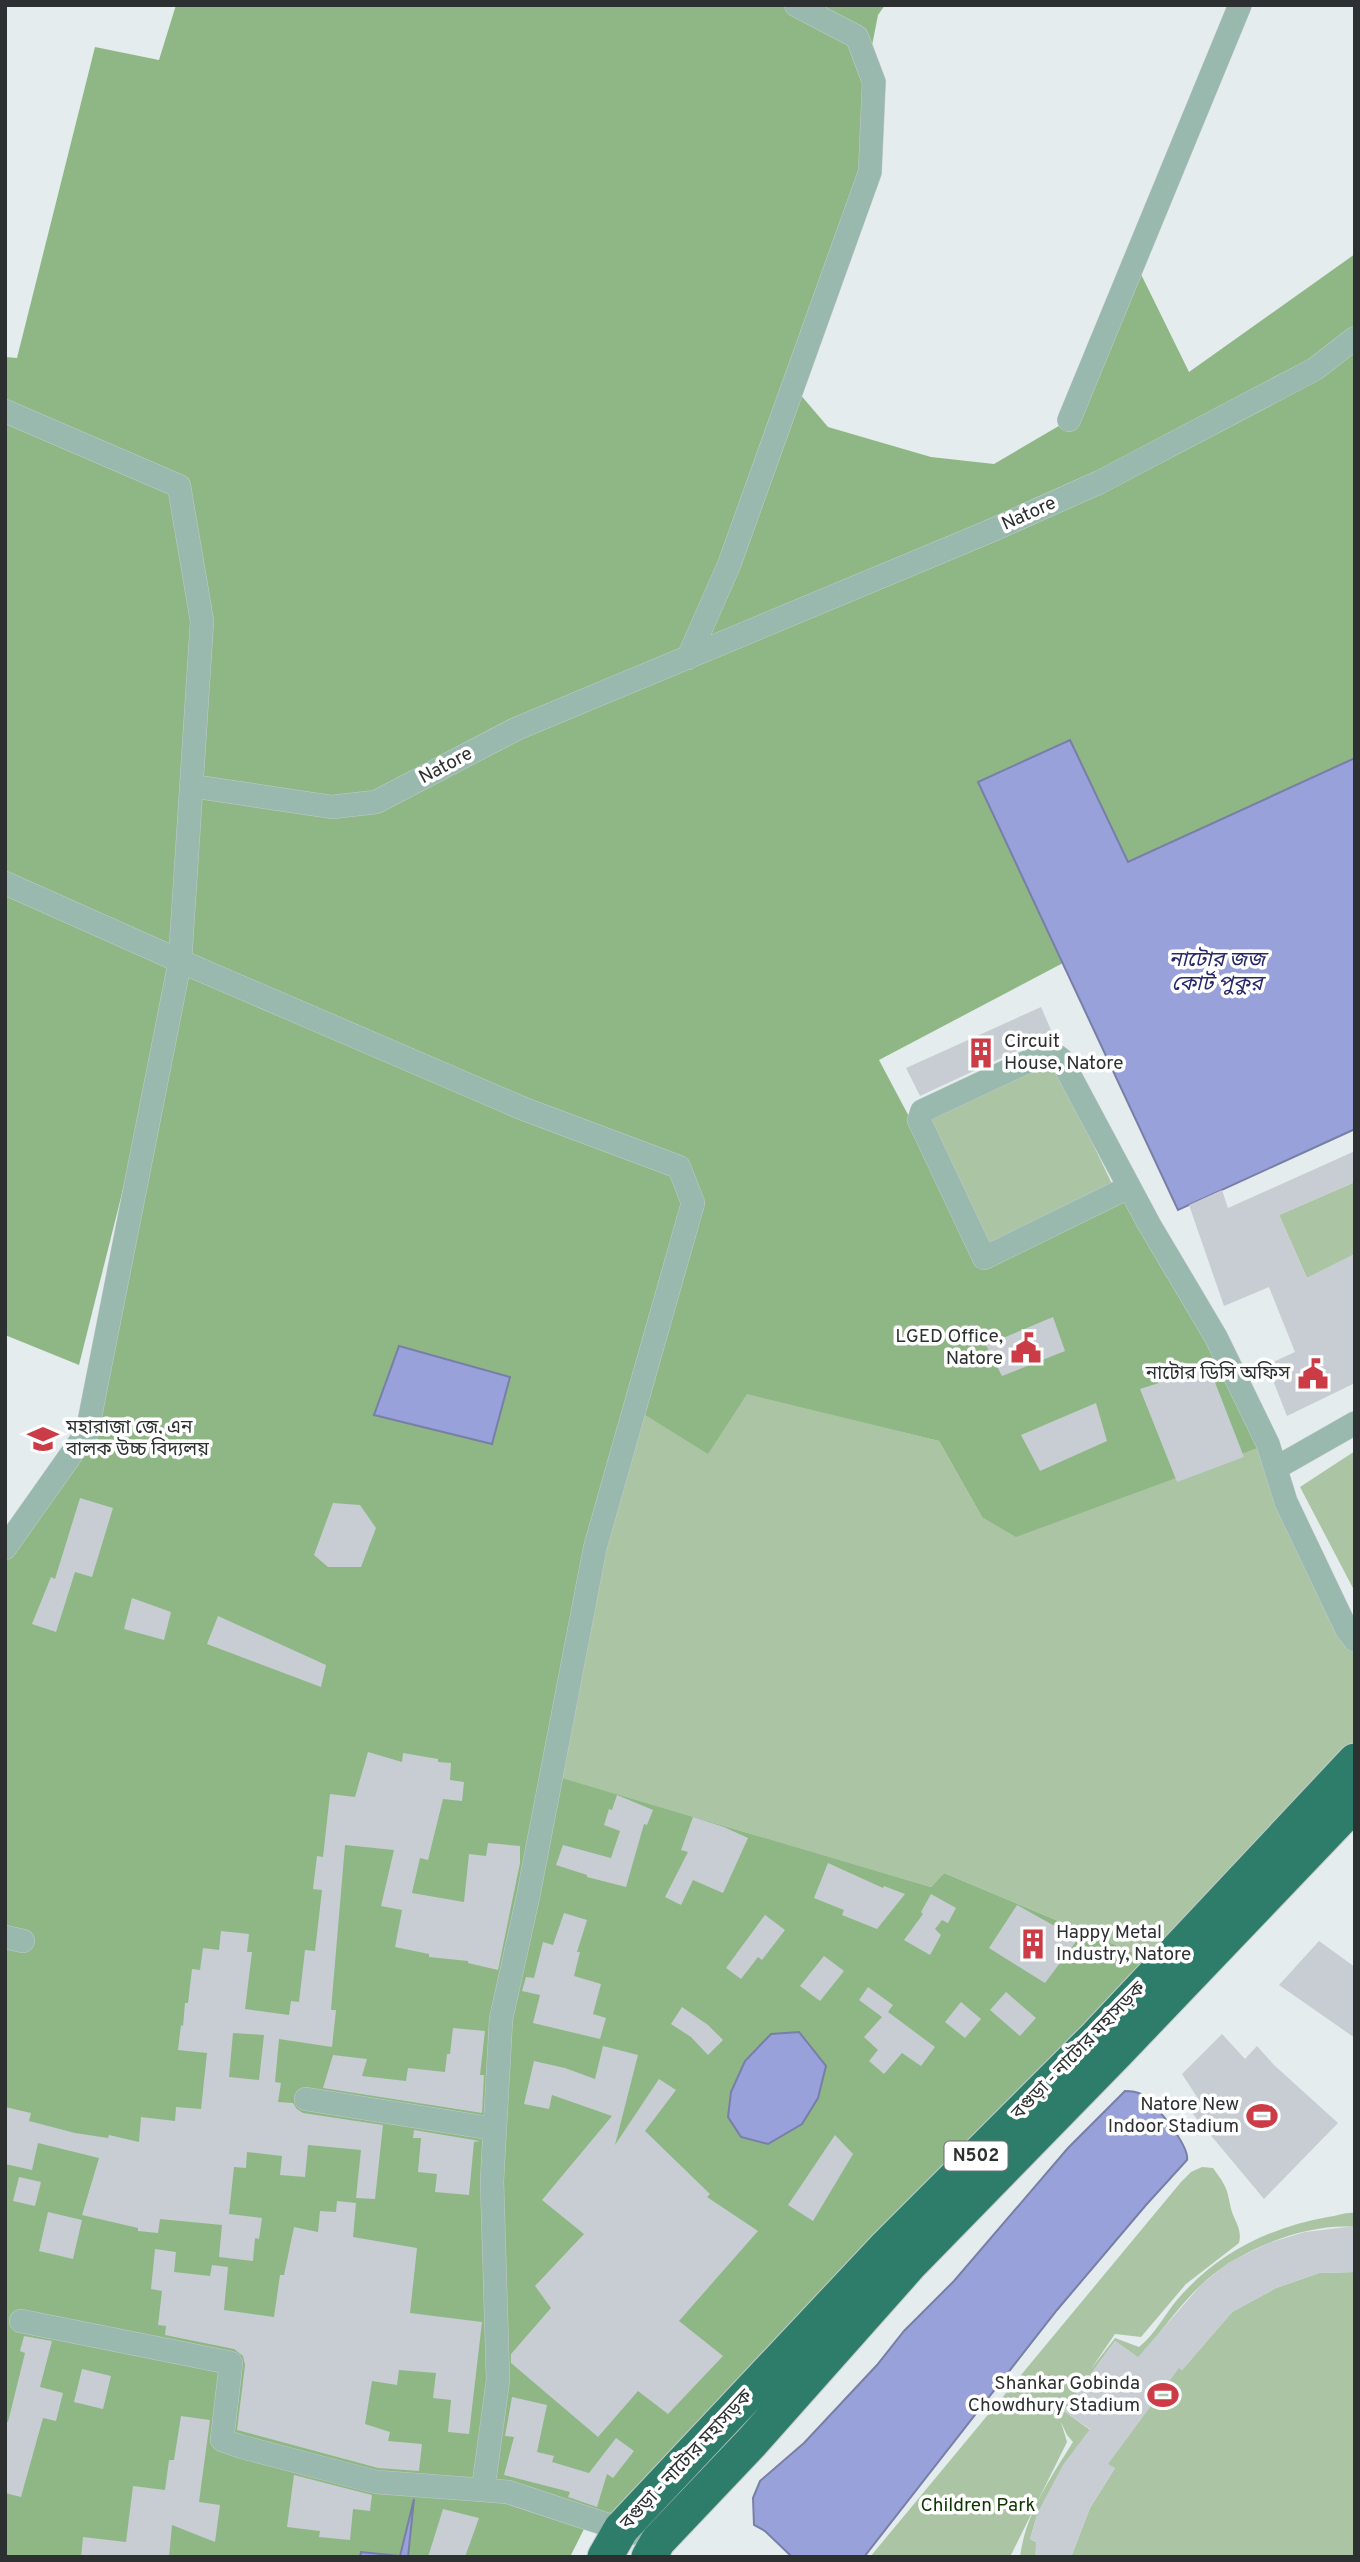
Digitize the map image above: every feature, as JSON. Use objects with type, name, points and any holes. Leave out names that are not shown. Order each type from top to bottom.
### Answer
[{"type":"highway","name":"বগুড়া - নাটোর মহাসড়ক","points":[[613,2543],[887,2246],[1097,2036],[1355,1761]]},
{"type":"highway","name":"বগুড়া - নাটোর মহাসড়ক","points":[[654,2549],[911,2263],[1108,2062],[1355,1803]]},
{"type":"street","points":[[688,658],[729,565],[870,172],[874,82],[857,37],[796,5]]},
{"type":"street","points":[[1069,419],[1240,5]]},
{"type":"street","name":"Natore","points":[[192,786],[332,807],[376,802],[516,729],[1100,482],[1315,369],[1355,338]]},
{"type":"street","points":[[5,411],[179,486],[202,621],[180,961],[87,1432],[5,1548]]},
{"type":"street","points":[[5,883],[524,1109],[679,1167],[693,1203],[594,1548],[501,2019],[492,2181],[498,2380],[483,2490]]},
{"type":"street","points":[[1129,1187],[984,1258],[919,1120],[922,1111],[1050,1051],[1061,1059],[1129,1187],[1216,1337],[1268,1444],[1286,1502],[1347,1630],[1355,1640]]},
{"type":"street","points":[[1276,1468],[1355,1423]]},
{"type":"street","points":[[306,2099],[495,2129]]},
{"type":"street","points":[[21,2320],[231,2363],[222,2440],[376,2482],[508,2492],[613,2543],[654,2549]]},
{"type":"green space","points":[[176,5],[885,5],[878,15],[868,66],[871,155],[793,386],[828,427],[931,457],[994,464],[1069,420],[1135,262],[1189,372],[1355,254],[1355,758],[1127,863],[1070,740],[979,782],[1063,963],[879,1060],[984,1258],[1129,1187],[1268,1444],[1016,1537],[982,1517],[939,1441],[747,1394],[708,1454],[634,1408],[552,1775],[931,1887],[944,1873],[1163,1965],[621,2529],[589,2519],[570,2557],[408,2557],[413,2506],[400,2556],[362,2552],[360,2557],[5,2557],[5,1548],[87,1432],[175,982],[79,1365],[5,1335],[5,357],[17,358],[95,47],[159,60]]},
{"type":"green space","points":[[1051,1057],[1115,1190],[990,1244],[927,1110]]},
{"type":"green space","points":[[1355,1182],[1355,1254],[1307,1278],[1279,1215]]},
{"type":"green space","points":[[746,1393],[939,1441],[982,1517],[1268,1444],[1355,1640],[1355,1761],[1163,1965],[944,1873],[931,1887],[551,1775],[635,1408]]},
{"type":"green space","points":[[1355,1451],[1355,1592],[1300,1487]]},
{"type":"green space","name":"Children Park","points":[[1202,2167],[1213,2168],[1220,2178],[1238,2228],[1239,2243],[1186,2284],[1141,2337],[1115,2334],[1091,2369],[1115,2338],[1139,2347],[1192,2284],[1226,2256],[1285,2228],[1355,2213],[1355,2227],[1335,2227],[1293,2235],[1232,2261],[1193,2293],[1151,2343],[1182,2370],[1232,2312],[1276,2288],[1319,2273],[1355,2272],[1355,2557],[1071,2557],[1090,2508],[1115,2468],[1038,2512],[1030,2539],[1065,2557],[1020,2557],[1033,2511],[1073,2442],[1061,2422],[1067,2442],[1010,2557],[870,2557],[1181,2182],[1191,2172]],"holes":[[[1115,2341],[1169,2380],[1118,2450],[1064,2411]]]},
{"type":"water","name":"নাটোর জজ কোর্ট পুকুর","points":[[1070,740],[1128,862],[1355,758],[1355,1129],[1178,1210],[978,782]]},
{"type":"water","points":[[399,1346],[510,1377],[492,1444],[374,1415]]},
{"type":"water","points":[[799,2032],[826,2066],[818,2098],[802,2124],[768,2144],[741,2137],[728,2117],[731,2092],[745,2061],[771,2034]]},
{"type":"water","points":[[1125,2091],[1141,2094],[1154,2106],[1177,2135],[1187,2160],[1057,2310],[864,2557],[792,2557],[765,2531],[754,2525],[753,2498],[760,2481],[804,2443],[877,2365],[904,2331],[954,2281],[1068,2148]]},
{"type":"water","points":[[414,2499],[408,2557],[360,2557],[361,2552],[400,2556]]},
{"type":"building","name":"Circuit House, Natore","points":[[1041,1007],[1054,1037],[1044,1038],[920,1096],[906,1068]]},
{"type":"building","points":[[1355,1151],[1355,1182],[1279,1215],[1307,1278],[1355,1254],[1355,1383],[1287,1416],[1267,1365],[1295,1352],[1269,1287],[1224,1306],[1189,1205],[1222,1190],[1228,1208]]},
{"type":"building","name":"LGED Office, Natore","points":[[1053,1317],[1065,1351],[1002,1376],[986,1345]]},
{"type":"building","points":[[1209,1367],[1244,1457],[1177,1482],[1140,1389]]},
{"type":"building","points":[[1096,1403],[1107,1441],[1040,1471],[1021,1435]]},
{"type":"building","points":[[80,1498],[113,1508],[92,1577],[75,1572],[56,1632],[32,1624],[51,1577],[55,1579]]},
{"type":"building","points":[[333,1503],[360,1505],[376,1528],[361,1567],[328,1567],[314,1555]]},
{"type":"building","points":[[132,1598],[171,1612],[164,1640],[124,1629]]},
{"type":"building","points":[[218,1616],[326,1665],[321,1687],[207,1644]]},
{"type":"building","points":[[368,1752],[402,1762],[403,1753],[451,1763],[450,1780],[464,1782],[462,1801],[443,1799],[428,1860],[420,1858],[412,1893],[464,1902],[469,1854],[486,1856],[488,1843],[520,1846],[520,1863],[498,1970],[468,1961],[429,1957],[429,1954],[395,1947],[402,1910],[381,1906],[394,1850],[345,1845],[331,2010],[336,2010],[332,2047],[279,2039],[275,2082],[281,2083],[278,2102],[293,2103],[303,2113],[383,2125],[375,2199],[356,2198],[361,2150],[308,2145],[305,2177],[280,2175],[282,2156],[247,2152],[246,2168],[234,2167],[229,2214],[262,2218],[259,2239],[255,2238],[253,2261],[219,2257],[222,2225],[160,2219],[158,2233],[138,2231],[138,2228],[82,2215],[99,2158],[38,2143],[32,2170],[5,2164],[5,2107],[31,2113],[29,2121],[75,2133],[108,2138],[109,2135],[139,2142],[141,2117],[175,2121],[176,2107],[201,2109],[207,2053],[178,2050],[192,1969],[200,1970],[203,1948],[219,1950],[221,1931],[249,1934],[247,1952],[252,1952],[245,2009],[289,2015],[291,2001],[299,2002],[305,1950],[315,1951],[322,1890],[313,1889],[317,1856],[323,1857],[330,1794],[355,1797]],"holes":[[[233,2033],[264,2035],[259,2080],[229,2077]]]},
{"type":"building","points":[[617,1795],[653,1810],[647,1825],[644,1824],[626,1887],[587,1877],[556,1865],[563,1845],[611,1858],[620,1831],[604,1825]]},
{"type":"building","points":[[693,1817],[748,1838],[723,1893],[693,1880],[681,1905],[665,1897],[688,1852],[681,1850]]},
{"type":"building","points":[[828,1863],[883,1888],[884,1886],[905,1894],[877,1929],[842,1915],[844,1910],[814,1898]]},
{"type":"building","points":[[931,1894],[956,1908],[948,1923],[942,1920],[935,1929],[941,1935],[930,1955],[904,1940],[923,1914],[921,1912]]},
{"type":"building","name":"Happy Metal Industry, Natore","points":[[1017,1905],[1078,1939],[1045,1983],[989,1948]]},
{"type":"building","points":[[564,1913],[587,1920],[577,1952],[580,1952],[574,1976],[601,1984],[593,2014],[606,2018],[600,2039],[533,2023],[540,1995],[522,1991],[526,1977],[534,1978],[543,1942],[553,1945]]},
{"type":"building","points":[[765,1915],[785,1930],[762,1960],[758,1957],[741,1979],[726,1968]]},
{"type":"building","points":[[1319,1941],[1355,1967],[1355,2038],[1279,1985]]},
{"type":"building","points":[[824,1956],[844,1971],[820,2001],[800,1986]]},
{"type":"building","points":[[868,1987],[893,2005],[888,2012],[935,2047],[921,2066],[902,2053],[884,2074],[869,2061],[878,2050],[864,2037],[882,2017],[859,2000]]},
{"type":"building","points":[[1006,1992],[1036,2018],[1020,2036],[990,2010]]},
{"type":"building","points":[[961,2002],[981,2019],[965,2038],[945,2022]]},
{"type":"building","points":[[682,2007],[708,2025],[723,2040],[708,2055],[691,2037],[671,2024]]},
{"type":"building","points":[[453,2028],[485,2031],[480,2075],[484,2075],[482,2113],[323,2088],[333,2055],[367,2059],[362,2076],[406,2081],[408,2068],[445,2072]]},
{"type":"building","name":"Natore New Indoor Stadium","points":[[1222,2034],[1245,2059],[1257,2046],[1338,2123],[1264,2199],[1188,2108],[1199,2100],[1182,2074]]},
{"type":"building","points":[[603,2046],[638,2055],[615,2145],[659,2079],[676,2090],[645,2131],[710,2194],[707,2197],[758,2231],[679,2321],[723,2356],[668,2414],[638,2391],[598,2437],[511,2363],[511,2354],[551,2308],[535,2286],[584,2234],[542,2200],[612,2116],[552,2095],[549,2109],[524,2104],[534,2061],[595,2079]]},
{"type":"building","points":[[414,2130],[480,2141],[474,2142],[469,2195],[435,2192],[437,2174],[418,2172],[421,2138],[413,2138]]},
{"type":"building","points":[[835,2135],[853,2154],[813,2221],[788,2205]]},
{"type":"building","points":[[19,2177],[41,2182],[35,2206],[13,2201]]},
{"type":"building","points":[[337,2201],[356,2203],[353,2237],[417,2248],[410,2313],[482,2322],[469,2434],[448,2432],[451,2400],[433,2398],[436,2373],[399,2370],[397,2385],[372,2381],[365,2424],[390,2432],[388,2441],[422,2444],[419,2471],[378,2468],[237,2430],[245,2365],[243,2356],[234,2349],[165,2335],[166,2326],[158,2325],[162,2291],[151,2289],[155,2249],[176,2252],[174,2272],[210,2276],[212,2265],[228,2267],[224,2310],[274,2317],[280,2275],[284,2275],[294,2227],[318,2232],[320,2211],[336,2212]]},
{"type":"building","points":[[48,2212],[82,2220],[73,2259],[39,2251]]},
{"type":"building","points":[[1355,2227],[1355,2272],[1319,2273],[1276,2288],[1232,2312],[1182,2370],[1179,2368],[1108,2464],[1115,2468],[1090,2508],[1071,2557],[1035,2557],[1036,2542],[1030,2539],[1038,2512],[1063,2465],[1090,2429],[1064,2411],[1115,2341],[1138,2357],[1201,2285],[1228,2263],[1268,2243],[1305,2232]]},
{"type":"building","points":[[24,2336],[52,2341],[40,2387],[63,2393],[56,2421],[43,2418],[21,2497],[5,2493],[5,2421],[8,2422],[25,2353],[20,2351]]},
{"type":"building","points":[[82,2369],[111,2376],[103,2409],[74,2402]]},
{"type":"building","points":[[512,2397],[547,2405],[537,2452],[554,2456],[552,2462],[589,2473],[616,2438],[634,2451],[613,2478],[607,2474],[597,2507],[568,2497],[570,2492],[504,2475],[514,2437],[505,2436]]},
{"type":"building","points":[[181,2416],[210,2420],[199,2502],[220,2505],[215,2542],[172,2525],[169,2557],[81,2557],[83,2537],[126,2542],[133,2486],[165,2490],[169,2460],[174,2460]]},
{"type":"building","points":[[294,2475],[372,2495],[370,2511],[353,2509],[350,2540],[319,2537],[320,2531],[287,2527]]},
{"type":"building","points":[[443,2509],[479,2518],[465,2557],[428,2557]]},
{"type":"place","name":"Circuit House, Natore","points":[[981,1053]]},
{"type":"place","name":"LGED Office, Natore","points":[[1026,1348]]},
{"type":"place","name":"নাটোর ডিসি অফিস","points":[[1313,1374]]},
{"type":"place","name":"মহারাজা জে, এন বালক উচ্চ বিদ্যলয়","points":[[43,1439]]},
{"type":"place","name":"Happy Metal Industry, Natore","points":[[1033,1944]]},
{"type":"place","name":"Natore New Indoor Stadium","points":[[1262,2116]]},
{"type":"place","name":"Shankar Gobinda Chowdhury Stadium","points":[[1163,2395]]}]
